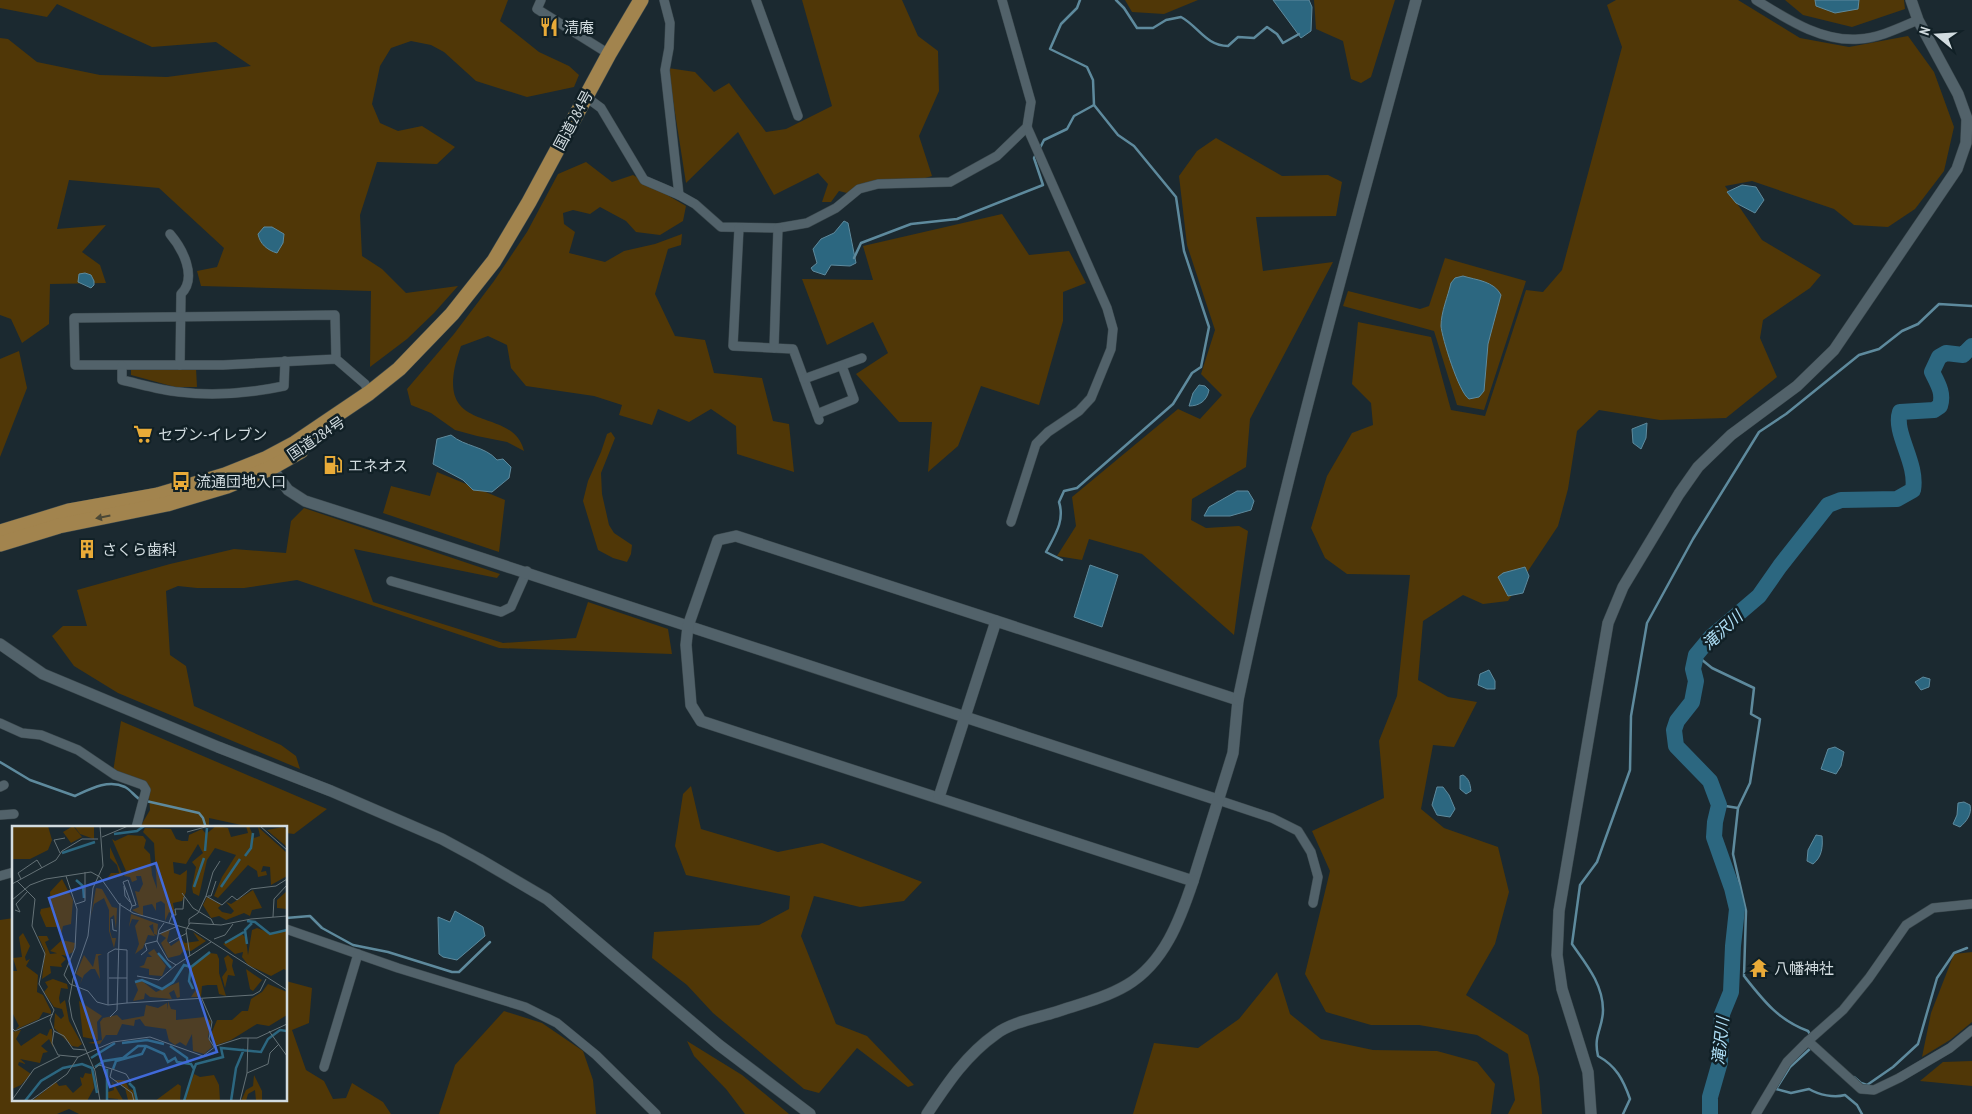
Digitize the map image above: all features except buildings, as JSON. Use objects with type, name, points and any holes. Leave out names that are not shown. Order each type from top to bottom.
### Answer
[{"type":"highway","name":"国道284号","points":[[0,544],[59,526],[167,504],[228,486],[268,464],[295,443],[369,393],[399,369],[452,314],[494,261],[529,202],[609,54],[641,0]]},
{"type":"highway","name":"国道284号","points":[[0,532],[69,511],[158,495],[268,464],[301,451],[404,374],[440,334],[452,314]]},
{"type":"street","points":[[541,0],[537,9],[609,54]]},
{"type":"street","points":[[664,0],[670,23],[669,48],[665,70],[679,195]]},
{"type":"street","points":[[756,0],[798,116]]},
{"type":"street","points":[[1002,0],[1031,102],[1027,127],[1107,308],[1113,330],[1111,349],[1091,398],[1079,411],[1048,432],[1036,444],[1011,522]]},
{"type":"street","points":[[927,1114],[954,1074],[974,1052],[997,1032],[1018,1023],[1086,1003],[1128,984],[1148,967],[1165,946],[1180,920],[1233,753],[1238,700],[1253,628],[1302,424],[1416,0]]},
{"type":"street","points":[[1756,0],[1798,25],[1827,36],[1859,39],[1883,34],[1918,20]]},
{"type":"street","points":[[1592,1114],[1588,1072],[1562,989],[1557,955],[1559,911],[1608,623],[1623,587],[1679,494],[1698,468],[1731,435],[1798,386],[1834,350],[1957,169],[1966,143],[1967,119],[1958,94],[1918,20],[1911,0]]},
{"type":"street","points":[[586,97],[601,108],[644,180],[695,204],[721,227],[778,228],[807,223],[836,208],[859,189],[878,184],[950,182],[997,156],[1027,127]]},
{"type":"street","points":[[738,228],[733,346],[793,348],[818,417],[854,399],[842,366]]},
{"type":"street","points":[[774,348],[778,228]]},
{"type":"street","points":[[170,234],[179,244],[188,268],[189,278],[185,290],[181,294],[180,365]]},
{"type":"street","points":[[336,359],[335,315],[74,318],[75,365],[180,365],[336,359],[365,384],[369,393]]},
{"type":"street","points":[[804,379],[862,358]]},
{"type":"street","points":[[122,366],[122,380],[178,392],[219,393],[284,386],[285,362]]},
{"type":"street","points":[[268,464],[288,490],[305,500],[527,571],[965,718],[1272,818],[1298,831],[1311,852],[1318,877],[1313,903]]},
{"type":"street","points":[[1192,882],[939,797],[701,721],[691,704],[686,645],[688,626],[718,540],[736,536],[1238,700]]},
{"type":"street","points":[[391,581],[501,612],[511,607],[527,571]]},
{"type":"street","points":[[939,797],[996,621]]},
{"type":"street","points":[[0,644],[43,674],[218,747],[340,795],[442,839],[480,859],[546,899],[719,1045],[810,1114]]},
{"type":"street","points":[[0,724],[22,733],[41,735],[78,750],[115,775],[143,785],[146,790],[137,826]]},
{"type":"street","points":[[0,815],[14,814]]},
{"type":"street","points":[[1756,1114],[1787,1062],[1808,1040],[1843,1010],[1869,978],[1906,925],[1933,908],[1972,904]]},
{"type":"street","points":[[288,930],[525,1007],[557,1023],[596,1055],[656,1114]]},
{"type":"street","points":[[324,1067],[358,954]]},
{"type":"street","points":[[1808,1040],[1861,1089],[1874,1090],[1899,1078],[1950,1048],[1972,1030]]},
{"type":"shaded area","points":[[0,0],[508,0],[500,21],[539,52],[569,66],[579,75],[574,87],[527,97],[476,81],[444,52],[431,45],[411,41],[391,48],[380,66],[372,104],[380,123],[398,131],[422,126],[455,147],[437,164],[377,162],[360,215],[362,256],[382,269],[406,293],[458,286],[407,339],[370,367],[371,291],[201,286],[197,271],[217,267],[224,248],[159,188],[69,180],[57,229],[106,225],[82,252],[100,265],[106,283],[50,284],[49,324],[22,343],[11,319],[0,315],[0,38],[8,39],[37,62],[100,75],[167,77],[251,66],[216,42],[152,47],[57,4],[47,17],[0,8]]},
{"type":"shaded area","points":[[802,0],[902,0],[918,36],[938,51],[939,91],[919,136],[932,176],[912,182],[847,193],[839,191],[831,202],[822,202],[828,184],[818,173],[774,195],[738,132],[686,183],[668,68],[695,72],[714,92],[729,83],[766,132],[786,129],[832,106]]},
{"type":"shaded area","points":[[1125,0],[1198,0],[1164,14],[1132,12]]},
{"type":"shaded area","points":[[1314,0],[1395,0],[1371,77],[1361,83],[1351,79],[1343,41],[1316,29]]},
{"type":"shaded area","points":[[1616,0],[1738,0],[1800,38],[1849,47],[1908,36],[1934,72],[1954,127],[1944,171],[1915,209],[1888,227],[1854,225],[1834,209],[1752,181],[1725,186],[1762,240],[1821,275],[1810,288],[1763,320],[1760,338],[1777,377],[1726,418],[1660,420],[1599,410],[1577,431],[1568,489],[1558,526],[1508,601],[1483,604],[1463,595],[1423,621],[1418,680],[1448,697],[1477,702],[1454,747],[1433,745],[1421,809],[1444,828],[1498,847],[1509,892],[1495,944],[1466,995],[1528,1035],[1539,1077],[1542,1114],[1508,1114],[1515,1100],[1508,1054],[1477,1035],[1419,1025],[1371,1025],[1326,1012],[1305,974],[1330,871],[1312,831],[1384,798],[1379,741],[1397,696],[1410,575],[1347,574],[1325,558],[1311,528],[1327,476],[1352,433],[1373,425],[1371,403],[1352,384],[1358,322],[1431,337],[1451,410],[1485,416],[1526,290],[1543,292],[1562,270],[1622,47],[1607,5]]},
{"type":"shaded area","points":[[1785,0],[1904,0],[1905,9],[1852,27],[1803,15]]},
{"type":"shaded area","points":[[1216,138],[1282,176],[1328,175],[1342,182],[1336,216],[1256,217],[1263,271],[1333,262],[1250,419],[1246,467],[1192,499],[1191,520],[1206,528],[1239,526],[1248,531],[1234,635],[1142,554],[1089,539],[1082,560],[1057,556],[1076,526],[1072,497],[1178,409],[1200,419],[1222,395],[1201,374],[1215,330],[1187,245],[1179,176],[1197,151]]},
{"type":"shaded area","points":[[586,162],[612,182],[633,175],[686,206],[683,221],[660,235],[636,232],[626,221],[600,207],[590,214],[573,210],[563,213],[564,224],[575,232],[569,253],[605,262],[624,251],[655,244],[682,234],[681,245],[668,249],[655,294],[675,336],[705,340],[714,373],[762,378],[773,421],[789,424],[794,472],[737,454],[736,426],[711,409],[689,422],[658,409],[652,425],[619,415],[622,405],[594,396],[526,386],[511,368],[507,345],[488,336],[461,346],[453,376],[455,396],[463,408],[475,416],[504,427],[516,436],[524,451],[507,442],[455,430],[431,413],[411,405],[407,389],[454,334],[494,281],[527,232],[558,174]]},
{"type":"shaded area","points":[[1002,214],[1029,255],[1069,251],[1086,283],[1063,292],[1063,321],[1039,405],[981,386],[958,446],[928,472],[932,422],[899,422],[856,374],[888,353],[873,322],[827,345],[802,279],[873,280],[863,246]]},
{"type":"shaded area","points":[[1445,258],[1526,281],[1484,410],[1457,405],[1434,331],[1343,306],[1348,291],[1420,309],[1429,306]]},
{"type":"shaded area","points":[[19,351],[27,388],[0,457],[0,359]]},
{"type":"shaded area","points":[[196,368],[197,387],[175,387],[131,375],[131,369]]},
{"type":"shaded area","points":[[611,432],[615,438],[601,473],[602,494],[609,525],[614,533],[632,545],[631,554],[627,562],[613,558],[598,550],[583,501],[588,481],[607,434]]},
{"type":"shaded area","points":[[437,472],[505,500],[499,552],[383,513],[391,486],[430,496]]},
{"type":"shaded area","points":[[304,508],[500,574],[497,578],[354,549],[373,602],[503,643],[576,638],[588,602],[668,629],[672,654],[499,648],[297,580],[244,588],[178,586],[166,591],[170,655],[186,666],[194,706],[281,745],[296,756],[300,769],[118,693],[74,666],[52,636],[63,626],[87,626],[77,590],[170,564],[234,549],[286,553],[291,521]]},
{"type":"shaded area","points":[[121,721],[327,809],[294,834],[288,833],[288,826],[246,826],[209,818],[209,826],[141,826],[150,810],[148,784],[113,772]]},
{"type":"shaded area","points":[[691,786],[701,829],[778,852],[822,843],[922,882],[904,901],[860,907],[814,896],[801,936],[836,1024],[867,1036],[914,1085],[908,1087],[857,1048],[819,1093],[804,1089],[713,1013],[687,985],[652,958],[654,932],[759,925],[789,909],[790,896],[686,875],[675,846],[683,794]]},
{"type":"shaded area","points":[[12,918],[12,1102],[288,1102],[288,982],[312,988],[309,1023],[292,1030],[306,1070],[324,1081],[333,1099],[346,1098],[352,1083],[383,1102],[391,1114],[79,1114],[69,1109],[57,1114],[0,1114],[0,920]]},
{"type":"shaded area","points":[[1972,952],[1972,1022],[1950,1040],[1922,1057],[1931,1013],[1954,954]]},
{"type":"shaded area","points":[[1277,972],[1290,1014],[1321,1039],[1373,1050],[1437,1051],[1477,1062],[1495,1084],[1491,1114],[1133,1114],[1154,1043],[1198,1048],[1239,1019]]},
{"type":"shaded area","points":[[504,1011],[542,1023],[583,1051],[593,1080],[596,1114],[439,1114],[455,1065]]},
{"type":"shaded area","points":[[687,1041],[742,1075],[789,1114],[745,1114],[726,1089],[694,1056]]},
{"type":"shaded area","points":[[1972,1061],[1972,1086],[1920,1081],[1943,1062]]},
{"type":"water","points":[[1273,0],[1309,0],[1312,7],[1311,31],[1301,38]]},
{"type":"water","points":[[1815,0],[1859,0],[1858,9],[1835,13],[1816,6]]},
{"type":"water","points":[[1742,185],[1756,187],[1764,200],[1755,213],[1736,203],[1727,192]]},
{"type":"water","points":[[844,221],[848,223],[856,263],[850,266],[831,265],[825,275],[813,271],[811,268],[817,263],[813,249],[821,239],[834,233]]},
{"type":"water","points":[[264,227],[272,227],[284,234],[283,243],[277,253],[267,248],[260,241],[258,234]]},
{"type":"water","points":[[79,274],[91,275],[94,281],[94,285],[91,288],[78,282]]},
{"type":"water","points":[[1463,276],[1489,284],[1498,290],[1501,295],[1488,344],[1484,391],[1479,397],[1469,399],[1465,395],[1456,376],[1441,326],[1443,310],[1451,283],[1455,278]]},
{"type":"water","points":[[1199,385],[1205,386],[1209,390],[1206,397],[1199,404],[1189,406],[1193,393]]},
{"type":"water","points":[[1647,423],[1646,438],[1641,449],[1633,443],[1632,429]]},
{"type":"water","points":[[451,435],[462,442],[487,452],[497,460],[503,459],[511,467],[509,478],[492,492],[473,490],[463,480],[433,464],[437,439]]},
{"type":"water","points":[[1237,491],[1248,491],[1254,501],[1251,510],[1230,516],[1204,516],[1209,507]]},
{"type":"water","points":[[1090,565],[1118,575],[1102,627],[1074,617]]},
{"type":"water","points":[[1525,567],[1529,576],[1523,593],[1508,596],[1498,577],[1503,573]]},
{"type":"water","points":[[1489,670],[1495,681],[1495,689],[1487,689],[1478,685],[1480,674]]},
{"type":"water","points":[[1923,677],[1930,679],[1929,687],[1921,690],[1915,682]]},
{"type":"water","points":[[1835,747],[1844,752],[1841,766],[1836,774],[1821,769],[1828,749]]},
{"type":"water","points":[[1463,775],[1470,783],[1471,788],[1471,791],[1466,794],[1460,789],[1460,776]]},
{"type":"water","points":[[1437,787],[1443,787],[1449,795],[1455,809],[1450,817],[1437,815],[1432,805]]},
{"type":"water","points":[[1964,802],[1970,805],[1970,814],[1960,827],[1953,824],[1957,815],[1958,803]]},
{"type":"water","points":[[1816,835],[1822,836],[1822,848],[1820,855],[1813,864],[1807,861],[1808,850]]},
{"type":"water","points":[[455,911],[483,927],[485,936],[457,960],[443,957],[439,954],[438,917],[450,922]]},
{"type":"waterway","points":[[1062,560],[1046,552],[1060,522],[1061,509],[1059,502],[1064,491],[1077,488],[1173,404],[1192,373],[1201,367],[1209,327],[1184,251],[1176,197],[1134,146],[1118,135],[1094,105],[1093,80],[1087,67],[1050,49],[1061,24],[1077,8],[1080,0]]},
{"type":"waterway","points":[[1116,0],[1124,8],[1137,28],[1153,28],[1166,20],[1181,17],[1208,39],[1220,45],[1228,46],[1238,37],[1254,38],[1267,27],[1277,34],[1283,43],[1299,34]]},
{"type":"waterway","points":[[1040,148],[1044,140],[1067,129],[1074,116],[1094,105]]},
{"type":"waterway","points":[[854,258],[861,243],[911,224],[957,219],[1043,185],[1034,158],[1036,154]]},
{"type":"waterway","points":[[1623,1114],[1630,1099],[1625,1085],[1610,1064],[1598,1056],[1597,1037],[1602,1022],[1603,1010],[1600,992],[1593,975],[1572,944],[1580,885],[1597,862],[1630,770],[1631,716],[1647,623],[1693,539],[1759,432],[1786,414],[1859,355],[1879,349],[1902,331],[1918,324],[1939,304],[1972,306]]},
{"type":"waterway","name":"滝沢川","points":[[1710,1114],[1710,1097],[1720,1062],[1722,1014],[1731,992],[1737,909],[1732,888],[1714,837],[1719,805],[1710,781],[1676,746],[1674,730],[1677,721],[1692,702],[1696,681],[1693,669],[1696,655],[1711,637],[1759,596],[1828,505],[1841,500],[1897,499],[1913,490],[1912,469],[1900,429],[1900,412],[1934,410],[1940,406],[1941,393],[1932,372],[1939,357],[1946,353],[1963,355],[1972,346]]},
{"type":"waterway","points":[[1696,655],[1712,668],[1754,688],[1751,714],[1760,719],[1750,783],[1738,808],[1733,854],[1746,911],[1744,976],[1772,1008],[1788,1021],[1808,1031],[1811,1036]]},
{"type":"waterway","points":[[0,762],[30,780],[75,796],[99,786],[112,784],[125,787],[141,800]]},
{"type":"waterway","points":[[146,801],[199,813],[205,826]]},
{"type":"waterway","points":[[1719,805],[1738,808]]},
{"type":"waterway","points":[[288,918],[310,916],[322,928],[353,945],[388,952],[452,972],[459,972],[490,942]]},
{"type":"waterway","points":[[1854,1077],[1867,1085],[1893,1067],[1918,1044],[1937,978],[1954,953],[1967,948]]},
{"type":"waterway","points":[[1812,1047],[1790,1067],[1776,1089],[1791,1093],[1809,1089],[1827,1095],[1845,1095],[1857,1105],[1862,1114]]},
{"type":"place","name":"清庵","points":[[549,27]]},
{"type":"place","name":"セブン-イレブン","points":[[143,434]]},
{"type":"place","name":"エネオス","points":[[333,465]]},
{"type":"place","name":"流通団地入口","points":[[181,481]]},
{"type":"place","name":"さくら歯科","points":[[87,549]]},
{"type":"place","name":"八幡神社","points":[[1759,968]]}]
